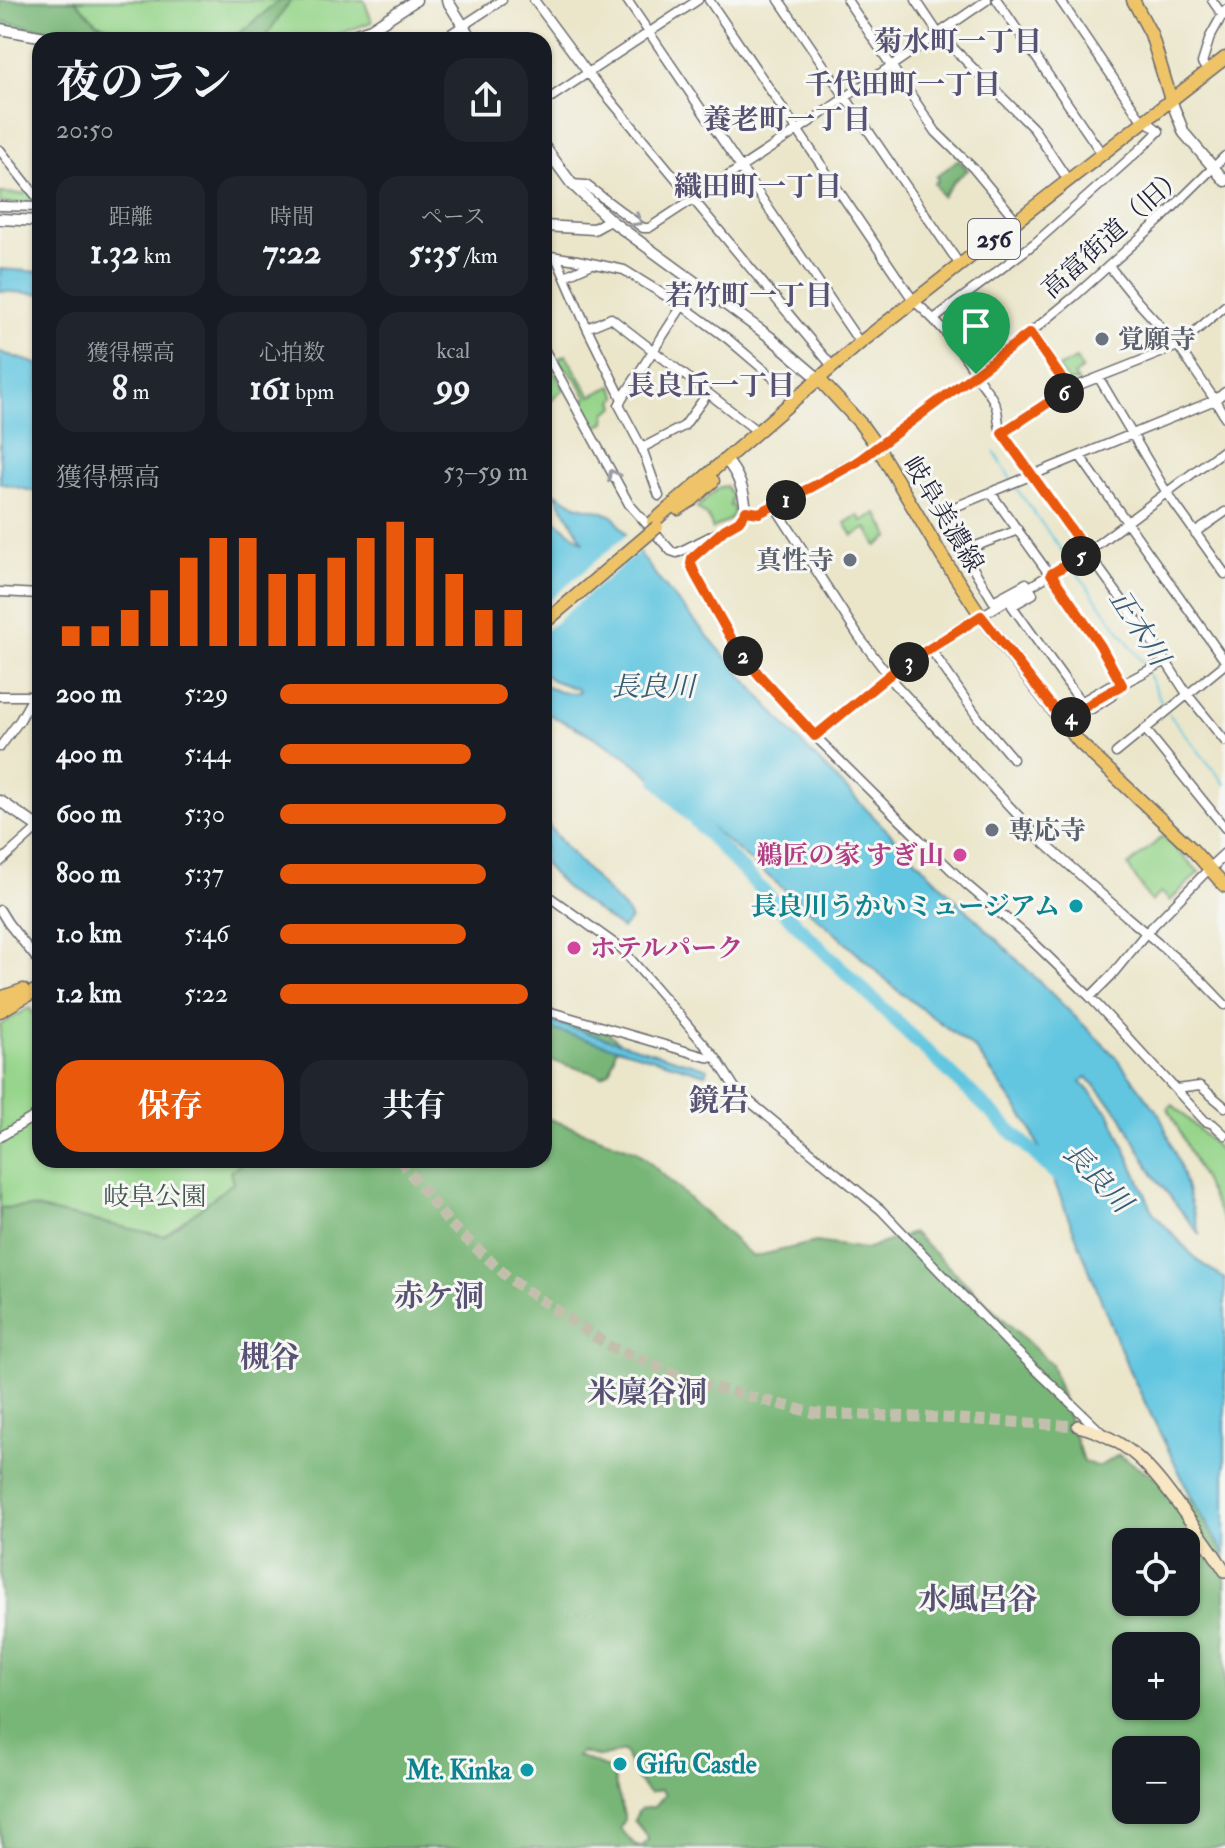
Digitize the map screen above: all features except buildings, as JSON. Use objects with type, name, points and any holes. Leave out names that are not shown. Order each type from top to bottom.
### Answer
[{"type":"main road","points":[[1133,0],[1151,34],[1172,102]]},
{"type":"main road","name":"256","points":[[552,616],[821,381],[1225,58]]},
{"type":"main road","name":"256","points":[[1172,102],[1225,66]]},
{"type":"main road","name":"256","points":[[728,462],[757,431],[796,397],[821,381],[832,366],[860,343],[916,303],[1068,180],[1146,122]]},
{"type":"main road","name":"岐阜美濃線","points":[[821,381],[860,423],[878,448],[981,616],[1064,722],[1091,753],[1151,809],[1225,886]]},
{"type":"main road","name":"256","points":[[552,609],[656,528]]},
{"type":"main road","points":[[0,998],[32,985]]},
{"type":"main road","points":[[0,1011],[32,993]]},
{"type":"main road","points":[[1078,1426],[1100,1431],[1141,1459],[1225,1571]]},
{"type":"street","points":[[362,32],[416,0]]},
{"type":"street","points":[[447,0],[467,32]]},
{"type":"street","points":[[454,32],[502,0]]},
{"type":"street","points":[[534,0],[588,73],[832,366]]},
{"type":"street","points":[[627,0],[860,343]]},
{"type":"street","points":[[552,97],[698,0]]},
{"type":"street","points":[[709,0],[916,303],[934,319],[974,369],[994,400],[998,427],[1002,433],[1187,694],[1225,741]]},
{"type":"street","points":[[779,0],[960,265]]},
{"type":"street","points":[[847,0],[936,132],[973,168],[1017,221]]},
{"type":"street","points":[[916,0],[938,33],[1034,129],[1068,180]]},
{"type":"street","points":[[571,183],[586,185],[643,228],[649,228],[987,0]]},
{"type":"street","points":[[997,0],[1102,154]]},
{"type":"street","points":[[934,319],[1035,243],[1159,131],[1146,122],[1060,0]]},
{"type":"street","points":[[1208,71],[1202,63],[1205,50],[1224,15],[1212,0]]},
{"type":"street","points":[[0,29],[32,35]]},
{"type":"street","points":[[1172,102],[1184,133],[1225,181]]},
{"type":"street","points":[[0,150],[32,193]]},
{"type":"street","name":"高富街道（旧）","points":[[746,511],[759,513],[812,487],[878,448],[1030,333],[1160,220],[1225,156]]},
{"type":"street","points":[[552,157],[571,183],[610,220],[770,337],[821,381]]},
{"type":"street","points":[[0,170],[11,163]]},
{"type":"street","points":[[0,206],[32,204]]},
{"type":"street","points":[[0,219],[32,221]]},
{"type":"street","points":[[552,226],[594,229],[610,220]]},
{"type":"street","points":[[552,256],[624,270],[728,339],[796,397]]},
{"type":"street","points":[[556,257],[622,399]]},
{"type":"street","points":[[565,276],[593,263]]},
{"type":"street","points":[[1109,266],[1178,346],[1225,417]]},
{"type":"street","points":[[659,496],[642,448],[619,405],[682,306]]},
{"type":"street","points":[[1002,433],[1069,389],[1178,346],[1225,306]]},
{"type":"street","points":[[587,328],[611,318],[757,431]]},
{"type":"street","points":[[1030,333],[1069,389]]},
{"type":"street","points":[[552,364],[629,504],[656,528],[671,551],[677,553],[725,529],[739,521],[746,511],[741,484],[728,462]]},
{"type":"street","points":[[1099,378],[1167,493],[1225,574]]},
{"type":"street","points":[[1118,687],[1110,685],[1081,702],[1012,606],[1033,594],[1029,587],[1026,583],[993,601],[940,513],[1215,400],[1225,392]]},
{"type":"street","points":[[642,448],[684,426],[708,393]]},
{"type":"street","points":[[815,736],[889,676],[1087,552],[1225,449]]},
{"type":"street","points":[[1080,456],[1225,662],[1116,753]]},
{"type":"street","points":[[991,493],[1100,645],[1118,687],[1115,695],[1092,709]]},
{"type":"street","points":[[774,505],[859,637],[889,676],[1042,841],[1199,978],[1225,1005]]},
{"type":"street","points":[[1195,533],[1225,512]]},
{"type":"street","points":[[725,529],[692,558],[691,564],[735,645],[760,676],[815,736],[916,836],[1027,936],[1090,997],[1205,1121],[1225,1135]]},
{"type":"street","points":[[963,551],[1018,530]]},
{"type":"street","points":[[0,592],[32,594]]},
{"type":"street","points":[[930,648],[979,719],[1013,759]]},
{"type":"street","points":[[1064,722],[1166,661]]},
{"type":"street","points":[[0,696],[32,697]]},
{"type":"street","points":[[0,747],[32,704]]},
{"type":"street","points":[[1145,729],[1225,828]]},
{"type":"street","points":[[0,801],[32,823]]},
{"type":"street","points":[[0,862],[32,834]]},
{"type":"street","points":[[1090,997],[1146,933],[1225,854]]},
{"type":"street","points":[[552,899],[622,949],[716,1058],[737,1091],[881,1210],[1009,1344],[1100,1431]]},
{"type":"street","points":[[0,910],[32,952]]},
{"type":"street","points":[[552,1012],[716,1058]]},
{"type":"street","points":[[1176,1089],[1200,1086],[1225,1107]]},
{"type":"street","points":[[0,1137],[32,1118]]},
{"type":"green space","points":[[0,0],[364,0],[372,22],[345,32],[36,32],[0,26]]},
{"type":"green space","points":[[0,0],[75,0],[97,23],[123,31],[62,32],[0,21]]},
{"type":"green space","points":[[280,0],[291,0],[269,32],[241,32]]},
{"type":"green space","points":[[958,160],[968,170],[955,180],[942,197],[934,183],[938,180],[936,177]]},
{"type":"green space","points":[[27,190],[32,196],[32,204],[0,203],[0,193],[24,194]]},
{"type":"green space","points":[[566,355],[591,396],[612,386],[618,397],[614,400],[616,406],[606,413],[605,422],[596,428],[581,403],[587,398],[578,381],[557,359]]},
{"type":"green space","points":[[1076,359],[1082,369],[1074,376],[1078,381],[1068,382],[1058,368]]},
{"type":"green space","points":[[552,369],[564,389],[552,400]]},
{"type":"green space","points":[[726,486],[732,496],[730,506],[733,506],[734,513],[729,520],[712,529],[709,519],[697,508],[718,488]]},
{"type":"green space","points":[[877,513],[890,537],[877,546],[867,528],[853,536],[845,523],[858,515],[862,521]]},
{"type":"green space","points":[[1163,836],[1199,872],[1170,901],[1161,892],[1151,902],[1128,866]]},
{"type":"green space","name":"岐阜公園","points":[[29,1008],[32,1012],[32,1168],[235,1168],[230,1172],[233,1183],[164,1236],[30,1207],[0,1208],[0,1025]]},
{"type":"green space","points":[[552,1015],[605,1030],[618,1041],[610,1071],[602,1076],[552,1060]]},
{"type":"green space","points":[[1172,1104],[1225,1155],[1225,1224],[1168,1108]]},
{"type":"green space","points":[[552,1120],[637,1151],[753,1257],[816,1242],[865,1249],[913,1233],[1051,1364],[1083,1461],[1098,1467],[1119,1455],[1194,1502],[1225,1555],[1225,1848],[0,1848],[0,1208],[30,1207],[164,1236],[233,1183],[230,1172],[235,1168],[552,1168]],"holes":[[[580,1752],[600,1757],[625,1752],[640,1783],[650,1793],[660,1790],[665,1795],[654,1807],[641,1809],[634,1820],[647,1836],[648,1840],[641,1847],[636,1846],[620,1829],[624,1815],[612,1772],[577,1756]]]},
{"type":"water","points":[[0,269],[32,271],[32,293],[0,291]]},
{"type":"water","points":[[0,352],[32,362],[32,491],[0,483]]},
{"type":"water","name":"長良川","points":[[554,492],[578,506],[613,516],[660,581],[796,738],[1115,1056],[1160,1115],[1181,1169],[1200,1235],[1154,1176],[1120,1114],[1087,1077],[1081,1082],[1110,1114],[1154,1214],[1198,1261],[1225,1279],[1225,1555],[1194,1502],[1129,1370],[1028,1123],[975,1049],[898,991],[825,924],[630,759],[552,716],[552,689],[579,692],[552,680],[552,517],[584,543]]},
{"type":"water","points":[[552,830],[631,919],[622,929],[568,890],[552,873]]},
{"type":"water","points":[[552,1022],[708,1069],[706,1074],[552,1029]]},
{"type":"pier","points":[[630,532],[642,549],[552,625],[552,598]]},
{"type":"waterway","name":"正木川","points":[[994,452],[1011,479]]},
{"type":"waterway","name":"正木川","points":[[1014,485],[1069,561]]},
{"type":"waterway","name":"正木川","points":[[1072,566],[1146,667]]},
{"type":"waterway","name":"正木川","points":[[1148,674],[1164,707]]},
{"type":"waterway","name":"正木川","points":[[1169,714],[1225,784]]},
{"type":"waterway","name":"長良川","points":[[658,780],[804,932],[1058,1176]]},
{"type":"tunnel","points":[[406,1168],[449,1223],[511,1280],[611,1347],[697,1383],[814,1413],[1078,1426]]},
{"type":"place","name":"覚願寺","points":[[1102,339]]},
{"type":"place","name":"真性寺","points":[[850,560]]},
{"type":"place","name":"専応寺","points":[[992,830]]},
{"type":"place","name":"鵜匠の家 すぎ山","points":[[960,855]]},
{"type":"place","name":"長良川うかいミュージアム","points":[[1076,906]]},
{"type":"place","name":"ホテルパーク","points":[[574,948]]},
{"type":"place","name":"Gifu Castle","points":[[620,1764]]},
{"type":"place","name":"Mt. Kinka","points":[[527,1770]]},
{"type":"district","name":"菊水町一丁目","points":[[958,41]]},
{"type":"district","name":"千代田町一丁目","points":[[903,84]]},
{"type":"district","name":"養老町一丁目","points":[[787,119]]},
{"type":"district","name":"織田町一丁目","points":[[758,186]]},
{"type":"district","name":"若竹町一丁目","points":[[749,295]]},
{"type":"district","name":"長良丘一丁目","points":[[711,385]]},
{"type":"district","name":"鏡岩","points":[[719,1100]]},
{"type":"district","name":"赤ケ洞","points":[[439,1296]]},
{"type":"district","name":"槻谷","points":[[270,1357]]},
{"type":"district","name":"米廩谷洞","points":[[647,1392]]},
{"type":"district","name":"水風呂谷","points":[[978,1599]]},
{"type":"route","points":[[1030,333],[1069,389],[1002,433],[1087,552],[1051,574],[1100,645],[1122,685],[1064,722],[981,616],[893,672],[815,736],[735,645],[695,574],[692,558],[739,521],[746,511],[759,513],[857,462],[976,374],[1030,333]]}]
